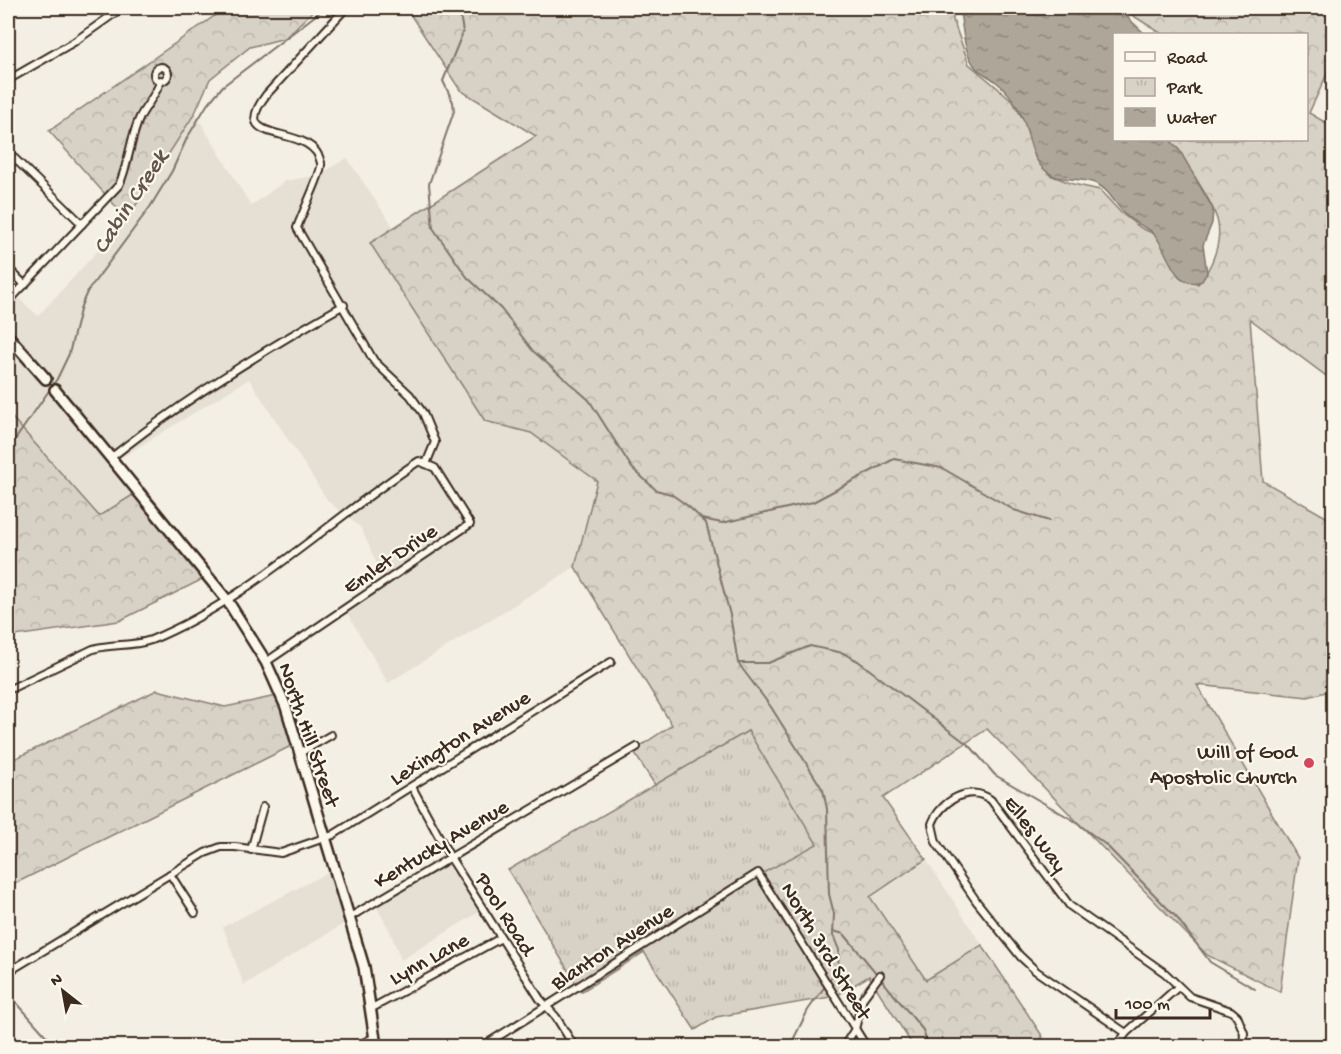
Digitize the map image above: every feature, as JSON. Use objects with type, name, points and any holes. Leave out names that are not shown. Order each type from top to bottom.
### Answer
[{"type":"street","points":[[8,80],[74,42],[122,8]]},
{"type":"street","points":[[8,690],[93,649],[108,644],[132,645],[153,639],[227,600],[391,479],[418,461],[426,464],[435,442],[423,413],[410,395],[374,361],[344,305],[297,228],[306,201],[322,170],[321,160],[307,142],[266,132],[259,126],[256,117],[257,106],[266,95],[346,8]]},
{"type":"street","points":[[8,302],[119,185],[127,170],[141,117],[152,103],[160,80]]},
{"type":"street","points":[[8,152],[82,224]]},
{"type":"street","points":[[8,268],[25,285]]},
{"type":"street","points":[[111,457],[179,408],[344,305]]},
{"type":"street","name":"North Hill Street","points":[[8,336],[111,457],[227,600],[266,662],[286,707],[350,917],[364,967],[372,1008],[375,1042]]},
{"type":"street","name":"Emlet Drive","points":[[266,662],[470,524],[435,468],[426,464]]},
{"type":"street","name":"Lexington Avenue","points":[[8,972],[205,854],[220,848],[281,853],[326,838],[611,662]]},
{"type":"street","points":[[300,753],[331,735]]},
{"type":"street","name":"Kentucky Avenue","points":[[350,917],[637,747]]},
{"type":"street","name":"Pool Road","points":[[412,787],[450,857],[574,1047]]},
{"type":"street","name":"Elles Way","points":[[1126,1033],[1036,971],[1020,956],[936,842],[932,824],[944,804],[971,793],[984,795],[991,800],[1070,906],[1159,969],[1199,1002],[1231,1011],[1237,1016],[1244,1033],[1243,1047]]},
{"type":"street","points":[[251,850],[263,807]]},
{"type":"street","name":"Blanton Avenue","points":[[483,1047],[758,873]]},
{"type":"street","name":"North 3rd Street","points":[[758,873],[866,1047]]},
{"type":"street","points":[[171,874],[195,914]]},
{"type":"street","name":"Lynn Lane","points":[[372,1008],[501,938]]},
{"type":"street","points":[[844,1047],[855,1029],[863,998],[880,975]]},
{"type":"street","points":[[1117,1047],[1126,1033],[1178,987]]},
{"type":"street","points":[[357,1047],[375,1042]]},
{"type":"shaded area","points":[[195,113],[251,206],[285,181],[319,175],[347,158],[394,228],[370,243],[485,421],[531,433],[597,481],[575,567],[388,683],[343,606],[383,578],[361,528],[328,501],[249,379],[119,459],[144,488],[99,517],[8,413],[8,300],[14,294],[38,316],[127,219]]},
{"type":"shaded area","points":[[452,856],[484,909],[401,960],[390,931],[375,904]]},
{"type":"shaded area","points":[[926,859],[982,945],[926,980],[870,896]]},
{"type":"shaded area","points":[[337,868],[353,918],[244,985],[223,927]]},
{"type":"green space","points":[[226,8],[316,8],[285,38],[250,47],[210,79],[195,113],[127,219],[49,131]]},
{"type":"green space","points":[[406,8],[953,8],[953,20],[969,64],[1012,100],[1028,128],[1035,157],[1050,175],[1073,184],[1100,190],[1121,213],[1141,228],[1161,237],[1178,272],[1198,284],[1215,254],[1219,236],[1217,219],[1195,177],[1167,141],[1308,141],[1308,33],[1160,33],[1121,8],[1333,8],[1333,61],[1309,113],[1333,127],[1333,381],[1250,319],[1263,481],[1333,521],[1333,690],[1308,697],[1197,685],[1298,858],[1280,992],[1207,955],[987,729],[883,798],[926,859],[870,897],[926,980],[982,945],[1043,1037],[1032,1046],[913,1046],[869,976],[836,996],[761,874],[748,731],[655,785],[633,751],[672,725],[575,567],[597,481],[531,433],[485,421],[370,243],[536,136],[460,90]]},
{"type":"green space","points":[[8,413],[99,516],[144,488],[213,574],[119,621],[8,637]]},
{"type":"green space","points":[[157,690],[225,707],[286,694],[301,741],[8,887],[8,762]]},
{"type":"green space","points":[[748,731],[817,844],[761,874],[836,996],[716,1017],[695,1030],[644,952],[581,992],[508,870]]},
{"type":"water","points":[[959,8],[1122,8],[1129,19],[1144,33],[1113,33],[1113,141],[1171,141],[1180,151],[1213,209],[1212,223],[1203,245],[1207,273],[1202,281],[1192,283],[1183,280],[1171,265],[1157,237],[1128,217],[1102,187],[1090,181],[1061,178],[1048,173],[1034,155],[1018,108],[999,84],[976,68],[966,47]]},
{"type":"waterway","name":"Cabin Creek","points":[[8,450],[57,379],[69,354],[81,306],[87,292],[150,207],[207,105],[223,86],[325,8]]},
{"type":"waterway","points":[[459,8],[463,32],[443,81],[453,102],[454,111],[429,184],[433,228],[467,277],[501,309],[533,351],[589,400],[632,468],[656,490],[671,494],[706,523],[730,615],[738,663],[771,707],[823,790],[827,809],[829,894],[834,914],[833,935],[839,950],[838,968],[808,1010],[790,1046]]},
{"type":"waterway","points":[[702,519],[722,523],[813,502],[894,459],[942,468],[1014,510],[1049,521]]},
{"type":"waterway","points":[[738,663],[768,663],[810,646],[843,653],[858,661],[971,747],[995,775],[1073,820],[1106,845],[1177,918],[1210,962],[1255,989]]},
{"type":"waterway","points":[[833,931],[844,934],[923,1030],[928,1046]]},
{"type":"waterway","points":[[8,993],[55,1046]]},
{"type":"place","name":"Will of God Apostolic Church","points":[[1309,763]]}]
